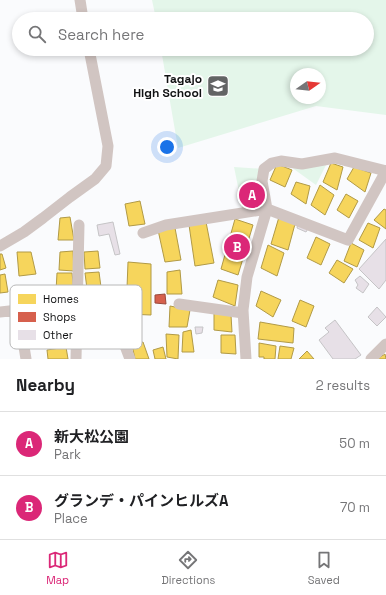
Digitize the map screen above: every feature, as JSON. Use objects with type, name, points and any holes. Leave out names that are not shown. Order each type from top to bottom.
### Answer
[{"type":"street","points":[[80,0],[82,12]]},
{"type":"street","points":[[0,246],[24,232],[95,179],[106,166],[108,146],[90,56]]},
{"type":"street","points":[[143,233],[166,225],[267,209],[348,240],[386,171],[335,158],[302,164],[281,161],[264,169],[262,181],[267,209],[247,277],[243,313],[246,359]]},
{"type":"street","points":[[78,285],[79,225]]},
{"type":"street","points":[[179,304],[243,313]]},
{"type":"street","points":[[0,312],[10,311]]},
{"type":"street","points":[[371,359],[386,344]]},
{"type":"street","points":[[24,349],[26,359]]},
{"type":"street","points":[[76,349],[76,359]]},
{"type":"street","points":[[126,349],[130,359]]},
{"type":"green space","name":"Tagajo High School","points":[[152,0],[386,0],[386,115],[316,106],[178,148],[162,56],[374,56],[374,12],[155,12]]},
{"type":"green space","points":[[329,159],[316,185],[284,162]]},
{"type":"green space","points":[[234,167],[264,169],[267,209],[243,211]]},
{"type":"building: Homes","points":[[331,163],[343,167],[337,190],[323,182]]},
{"type":"building: Homes","points":[[277,164],[292,170],[285,187],[270,180]]},
{"type":"building: Homes","points":[[354,167],[371,173],[365,192],[347,179]]},
{"type":"building: Homes","points":[[296,182],[310,186],[306,204],[291,194]]},
{"type":"building: Homes","points":[[320,185],[334,195],[325,215],[311,205]]},
{"type":"building: Homes","points":[[346,194],[358,201],[349,218],[337,210]]},
{"type":"building: Homes","points":[[140,201],[145,224],[129,226],[125,204]]},
{"type":"building: Homes","points":[[384,209],[386,210],[386,229],[374,220]]},
{"type":"building: Homes","points":[[70,217],[74,240],[58,240],[60,218]]},
{"type":"building: Homes","points":[[279,217],[295,224],[288,250],[271,244]]},
{"type":"building: Homes","points":[[235,219],[253,225],[238,275],[221,269]]},
{"type":"building: Homes","points":[[206,222],[214,263],[195,266],[189,225]]},
{"type":"building: Homes","points":[[368,223],[380,228],[373,248],[359,240]]},
{"type":"building: Homes","points":[[175,228],[181,260],[165,262],[158,230]]},
{"type":"building: Homes","points":[[316,237],[330,244],[321,265],[307,258]]},
{"type":"building: Homes","points":[[351,243],[364,250],[357,267],[344,261]]},
{"type":"building: Homes","points":[[268,245],[284,253],[277,276],[261,268]]},
{"type":"building: Homes","points":[[73,251],[74,271],[59,270],[60,252]]},
{"type":"building: Homes","points":[[98,251],[100,268],[85,269],[84,252]]},
{"type":"building: Homes","points":[[17,252],[31,252],[36,274],[19,276]]},
{"type":"building: Homes","points":[[0,254],[2,254],[6,268],[0,270]]},
{"type":"building: Homes","points":[[337,260],[353,269],[344,283],[329,273]]},
{"type":"building: Homes","points":[[128,262],[151,264],[151,315],[142,315],[142,285],[127,285]]},
{"type":"building: Homes","points":[[180,270],[182,294],[167,294],[167,272]]},
{"type":"building: Homes","points":[[99,272],[101,285],[86,285],[85,273]]},
{"type":"building: Homes","points":[[57,273],[72,273],[73,285],[56,285]]},
{"type":"building: Homes","points":[[5,274],[8,292],[0,293],[0,275]]},
{"type":"building: Homes","points":[[218,280],[238,285],[235,306],[213,297]]},
{"type":"building: Homes","points":[[261,291],[281,300],[273,317],[256,306]]},
{"type":"building: Homes","points":[[300,300],[314,306],[306,327],[292,321]]},
{"type":"building: Homes","points":[[170,306],[190,310],[187,327],[169,327]]},
{"type":"building: Homes","points":[[214,312],[231,315],[232,332],[214,330]]},
{"type":"building: Homes","points":[[260,322],[294,328],[293,343],[258,339]]},
{"type":"building: Homes","points":[[191,330],[194,352],[182,352],[183,332]]},
{"type":"building: Homes","points":[[166,334],[179,335],[178,359],[167,357]]},
{"type":"building: Homes","points":[[221,335],[235,335],[236,354],[221,353]]},
{"type":"building: Homes","points":[[142,342],[149,359],[135,359],[133,349],[142,349]]},
{"type":"building: Homes","points":[[259,343],[276,346],[275,359],[264,359],[264,357],[259,357]]},
{"type":"building: Homes","points":[[280,346],[294,348],[291,359],[278,359]]},
{"type":"building: Homes","points":[[163,347],[166,359],[155,359],[153,350]]},
{"type":"building: Homes","points":[[66,349],[68,359],[48,359],[47,350]]},
{"type":"building: Homes","points":[[307,351],[314,359],[299,359]]},
{"type":"building: Homes","points":[[385,354],[386,359],[377,359]]},
{"type":"building: Shops","points":[[165,294],[166,304],[155,303],[155,295]]},
{"type":"building: Other","points":[[113,222],[120,254],[115,255],[109,234],[99,236],[97,225]]},
{"type":"building: Other","points":[[298,224],[309,227],[306,232],[297,228]]},
{"type":"building: Other","points":[[386,239],[386,280],[379,289],[359,269]]},
{"type":"building: Other","points":[[360,276],[369,284],[363,293],[356,288],[358,285],[355,280]]},
{"type":"building: Other","points":[[377,307],[386,317],[377,326],[368,317]]},
{"type":"building: Other","points":[[335,320],[361,355],[355,359],[333,359],[319,340],[329,332],[325,328]]},
{"type":"building: Other","points":[[195,327],[203,327],[202,333],[196,334]]},
{"type":"place","name":"Tagajo High School","points":[[218,86]]},
{"type":"place","name":"新大松公園","points":[[252,195]]},
{"type":"place","name":"グランデ・パインヒルズA","points":[[237,247]]}]
